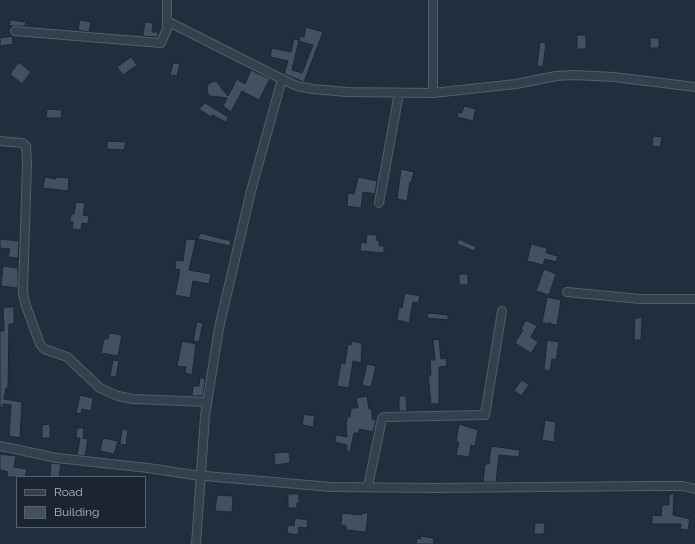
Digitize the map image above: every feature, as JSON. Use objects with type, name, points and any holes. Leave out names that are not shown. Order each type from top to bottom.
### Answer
[{"type":"street","points":[[15,31],[155,44],[161,43],[164,39],[167,22],[167,0]]},
{"type":"street","points":[[433,1],[433,93]]},
{"type":"street","points":[[167,22],[297,86],[312,89],[433,93],[516,84],[556,76],[573,75],[614,77],[695,87]]},
{"type":"street","points":[[196,544],[199,476],[207,402],[219,328],[234,257],[282,79]]},
{"type":"street","points":[[379,203],[399,93]]},
{"type":"street","points":[[0,141],[22,142],[26,146],[27,163],[23,292],[25,303],[40,344],[49,351],[67,357],[100,388],[118,396],[133,399],[207,402]]},
{"type":"street","points":[[568,292],[640,299],[695,299]]},
{"type":"street","points":[[368,486],[382,419],[384,416],[485,415],[502,311]]},
{"type":"street","points":[[0,446],[58,458],[127,467],[148,468],[199,476],[331,487],[368,486],[435,488],[683,486],[695,489]]},
{"type":"building","points":[[10,20],[26,22],[25,26],[9,26]]},
{"type":"building","points":[[80,20],[91,22],[89,32],[78,30]]},
{"type":"building","points":[[145,22],[153,23],[152,32],[158,32],[158,37],[143,36]]},
{"type":"building","points":[[306,27],[323,32],[304,82],[284,74],[288,61],[270,57],[272,48],[291,52],[294,39],[299,40],[292,70],[302,73],[313,45],[299,41],[300,36],[304,37]]},
{"type":"building","points":[[577,35],[586,35],[586,49],[577,49]]},
{"type":"building","points":[[12,36],[13,44],[0,46],[0,38]]},
{"type":"building","points":[[650,38],[659,38],[659,48],[650,48]]},
{"type":"building","points":[[540,42],[546,43],[543,67],[537,66]]},
{"type":"building","points":[[131,57],[137,65],[123,75],[117,67]]},
{"type":"building","points":[[19,62],[31,72],[22,84],[10,74]]},
{"type":"building","points":[[173,63],[180,64],[177,76],[170,75]]},
{"type":"building","points":[[251,70],[270,79],[259,100],[242,91],[231,112],[223,106],[227,98],[210,96],[207,92],[208,84],[215,81],[228,96],[237,79],[245,84]]},
{"type":"building","points":[[205,103],[228,117],[226,122],[212,115],[211,117],[199,109]]},
{"type":"building","points":[[464,106],[476,109],[473,121],[457,117],[458,112],[462,113]]},
{"type":"building","points":[[47,109],[62,110],[61,118],[46,118]]},
{"type":"building","points":[[653,136],[662,137],[660,147],[652,146]]},
{"type":"building","points":[[107,141],[126,142],[124,150],[107,149]]},
{"type":"building","points":[[401,169],[414,172],[411,183],[410,182],[407,201],[397,199]]},
{"type":"building","points":[[45,177],[56,179],[56,177],[69,178],[68,191],[43,188]]},
{"type":"building","points":[[358,177],[377,181],[375,194],[363,192],[361,208],[347,206],[348,193],[354,194]]},
{"type":"building","points":[[76,202],[85,203],[83,215],[89,216],[88,224],[82,223],[81,230],[72,229],[73,222],[70,222],[71,214],[74,214]]},
{"type":"building","points":[[200,233],[231,241],[230,246],[198,239]]},
{"type":"building","points":[[367,234],[377,235],[376,240],[379,241],[379,246],[384,246],[384,253],[360,251],[361,242],[366,243]]},
{"type":"building","points":[[0,239],[19,241],[18,258],[8,257],[10,249],[0,248]]},
{"type":"building","points":[[186,239],[196,240],[189,270],[211,274],[209,284],[193,281],[190,298],[175,295],[180,270],[175,269],[176,260],[183,261]]},
{"type":"building","points":[[459,239],[476,247],[474,251],[457,244]]},
{"type":"building","points":[[531,244],[547,248],[546,253],[558,256],[556,262],[545,259],[543,265],[527,261]]},
{"type":"building","points":[[3,266],[18,268],[18,288],[1,286]]},
{"type":"building","points":[[544,269],[556,274],[549,295],[536,291]]},
{"type":"building","points":[[459,274],[468,274],[468,285],[459,285]]},
{"type":"building","points":[[405,293],[420,296],[418,303],[413,302],[409,323],[397,320],[399,307],[402,308]]},
{"type":"building","points":[[547,297],[561,300],[557,325],[550,324],[550,322],[549,324],[542,323]]},
{"type":"building","points":[[3,307],[14,307],[14,324],[9,324],[8,388],[6,388],[4,399],[22,402],[20,438],[9,436],[11,405],[3,404],[3,407],[0,407],[0,331],[4,331]]},
{"type":"building","points":[[428,313],[448,315],[448,320],[427,318]]},
{"type":"building","points":[[635,318],[642,318],[641,340],[634,340]]},
{"type":"building","points":[[526,320],[537,326],[531,337],[538,342],[531,353],[515,343],[523,330],[521,329]]},
{"type":"building","points":[[197,322],[203,323],[199,342],[193,341]]},
{"type":"building","points":[[109,333],[122,335],[118,356],[101,353],[104,339],[108,339]]},
{"type":"building","points":[[439,339],[441,359],[446,358],[447,366],[439,367],[439,404],[431,404],[428,375],[431,375],[430,360],[435,360],[433,340]]},
{"type":"building","points":[[547,340],[559,342],[556,360],[552,359],[550,371],[544,370]]},
{"type":"building","points":[[182,341],[196,344],[192,375],[185,373],[186,367],[177,366]]},
{"type":"building","points":[[352,341],[362,343],[361,363],[353,361],[349,388],[337,386],[341,363],[345,364],[348,344],[351,345]]},
{"type":"building","points":[[113,360],[119,361],[116,377],[110,376]]},
{"type":"building","points":[[367,364],[376,366],[371,387],[362,385]]},
{"type":"building","points":[[200,378],[205,378],[203,396],[192,396],[193,386],[199,386]]},
{"type":"building","points":[[522,380],[529,385],[521,396],[514,390]]},
{"type":"building","points":[[80,395],[93,398],[91,411],[82,409],[81,414],[76,413]]},
{"type":"building","points":[[367,396],[369,409],[372,409],[372,419],[376,420],[373,432],[359,429],[359,433],[354,433],[350,452],[347,452],[347,445],[335,442],[336,435],[347,437],[346,423],[348,416],[350,417],[351,408],[358,408],[356,398]]},
{"type":"building","points":[[399,396],[406,396],[407,411],[399,411]]},
{"type":"building","points":[[304,414],[315,416],[313,427],[302,425]]},
{"type":"building","points":[[545,420],[556,422],[554,442],[542,440]]},
{"type":"building","points":[[50,424],[50,438],[42,438],[42,425]]},
{"type":"building","points":[[459,424],[478,430],[475,446],[471,445],[469,457],[456,455],[459,442],[456,442]]},
{"type":"building","points":[[77,428],[84,428],[83,438],[88,439],[85,456],[77,455],[80,438],[76,438]]},
{"type":"building","points":[[122,429],[128,430],[126,445],[120,444]]},
{"type":"building","points":[[103,438],[118,441],[114,454],[100,451]]},
{"type":"building","points":[[491,446],[520,450],[519,457],[499,455],[496,482],[483,482],[485,464],[489,464]]},
{"type":"building","points":[[289,452],[290,463],[275,465],[274,453]]},
{"type":"building","points":[[0,454],[16,456],[14,467],[27,469],[25,476],[16,477],[7,477],[8,472],[0,470]]},
{"type":"building","points":[[51,463],[61,464],[59,476],[50,476]]},
{"type":"building","points":[[288,494],[299,494],[299,503],[297,503],[297,508],[288,508]]},
{"type":"building","points":[[669,494],[674,494],[673,515],[690,519],[688,530],[680,529],[681,524],[652,524],[652,515],[661,516],[662,505],[669,505]]},
{"type":"building","points":[[217,495],[233,496],[232,512],[215,511]]},
{"type":"building","points":[[342,513],[362,515],[362,513],[368,513],[366,532],[346,530],[346,526],[341,525]]},
{"type":"building","points":[[295,518],[308,520],[307,528],[299,527],[298,535],[287,533],[288,525],[294,526]]},
{"type":"building","points":[[535,523],[545,523],[544,534],[534,534]]},
{"type":"building","points":[[421,536],[433,538],[434,544],[416,544],[417,538],[421,539]]}]
